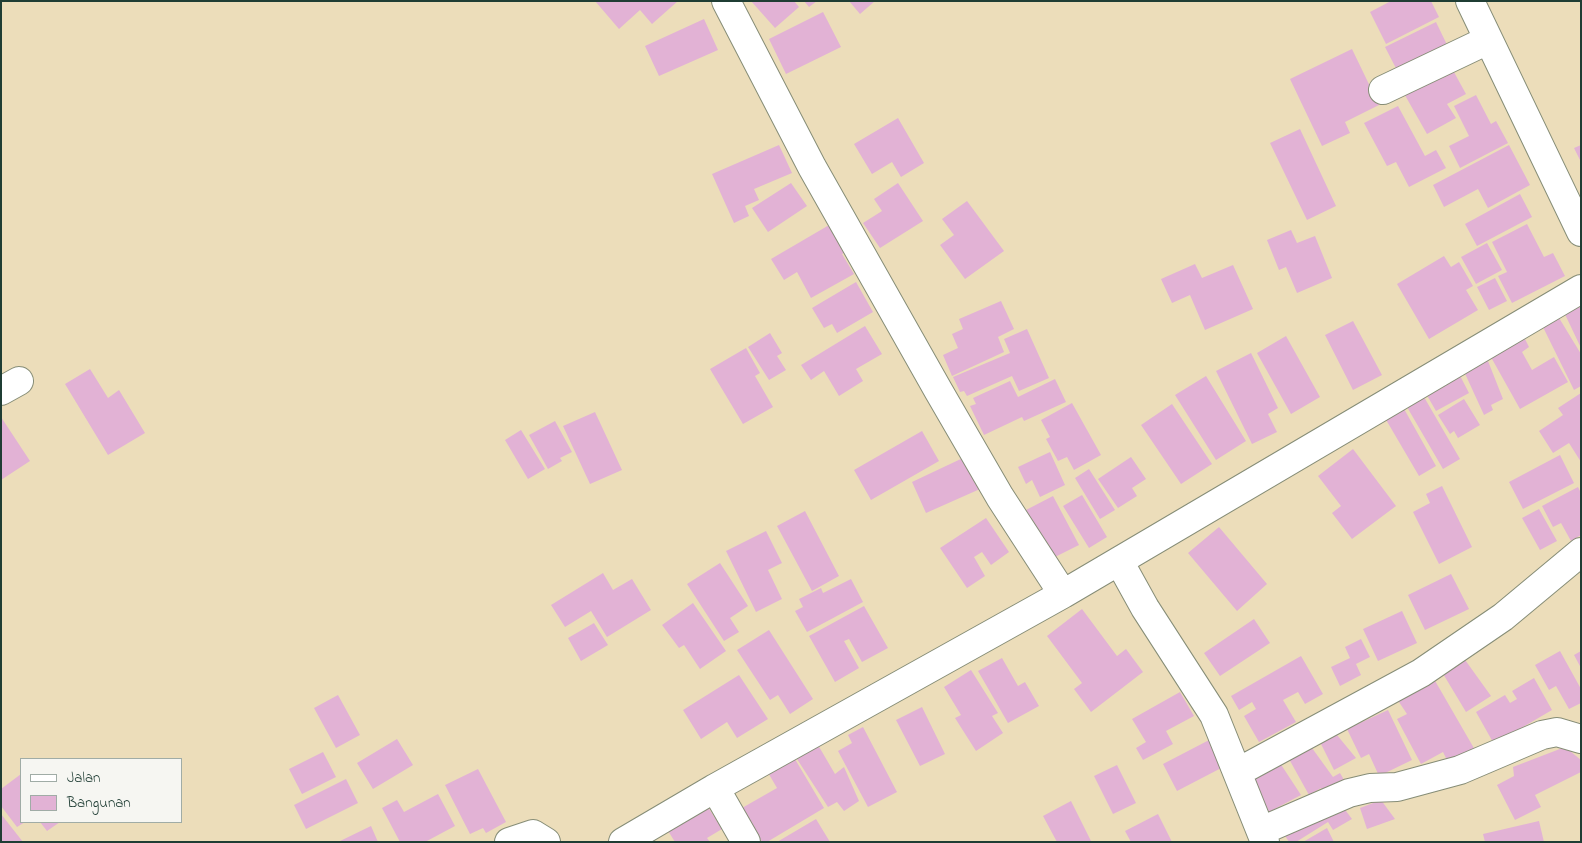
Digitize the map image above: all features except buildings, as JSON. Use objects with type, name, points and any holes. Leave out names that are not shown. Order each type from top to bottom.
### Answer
[{"type":"main road","points":[[726,1],[812,167],[938,390],[1000,497],[1063,594]]},
{"type":"main road","points":[[1470,1],[1581,232]]},
{"type":"main road","points":[[1384,90],[1488,40]]},
{"type":"main road","points":[[623,842],[715,788],[1063,594],[1581,289]]},
{"type":"main road","points":[[1238,772],[1421,673],[1503,616],[1581,552]]},
{"type":"main road","points":[[1119,561],[1145,608],[1214,715],[1263,836],[1349,793],[1370,788],[1397,787],[1460,770],[1542,734],[1556,732],[1581,739]]},
{"type":"main road","points":[[715,788],[746,842]]},
{"type":"main road","points":[[509,842],[533,834],[546,842]]}]
